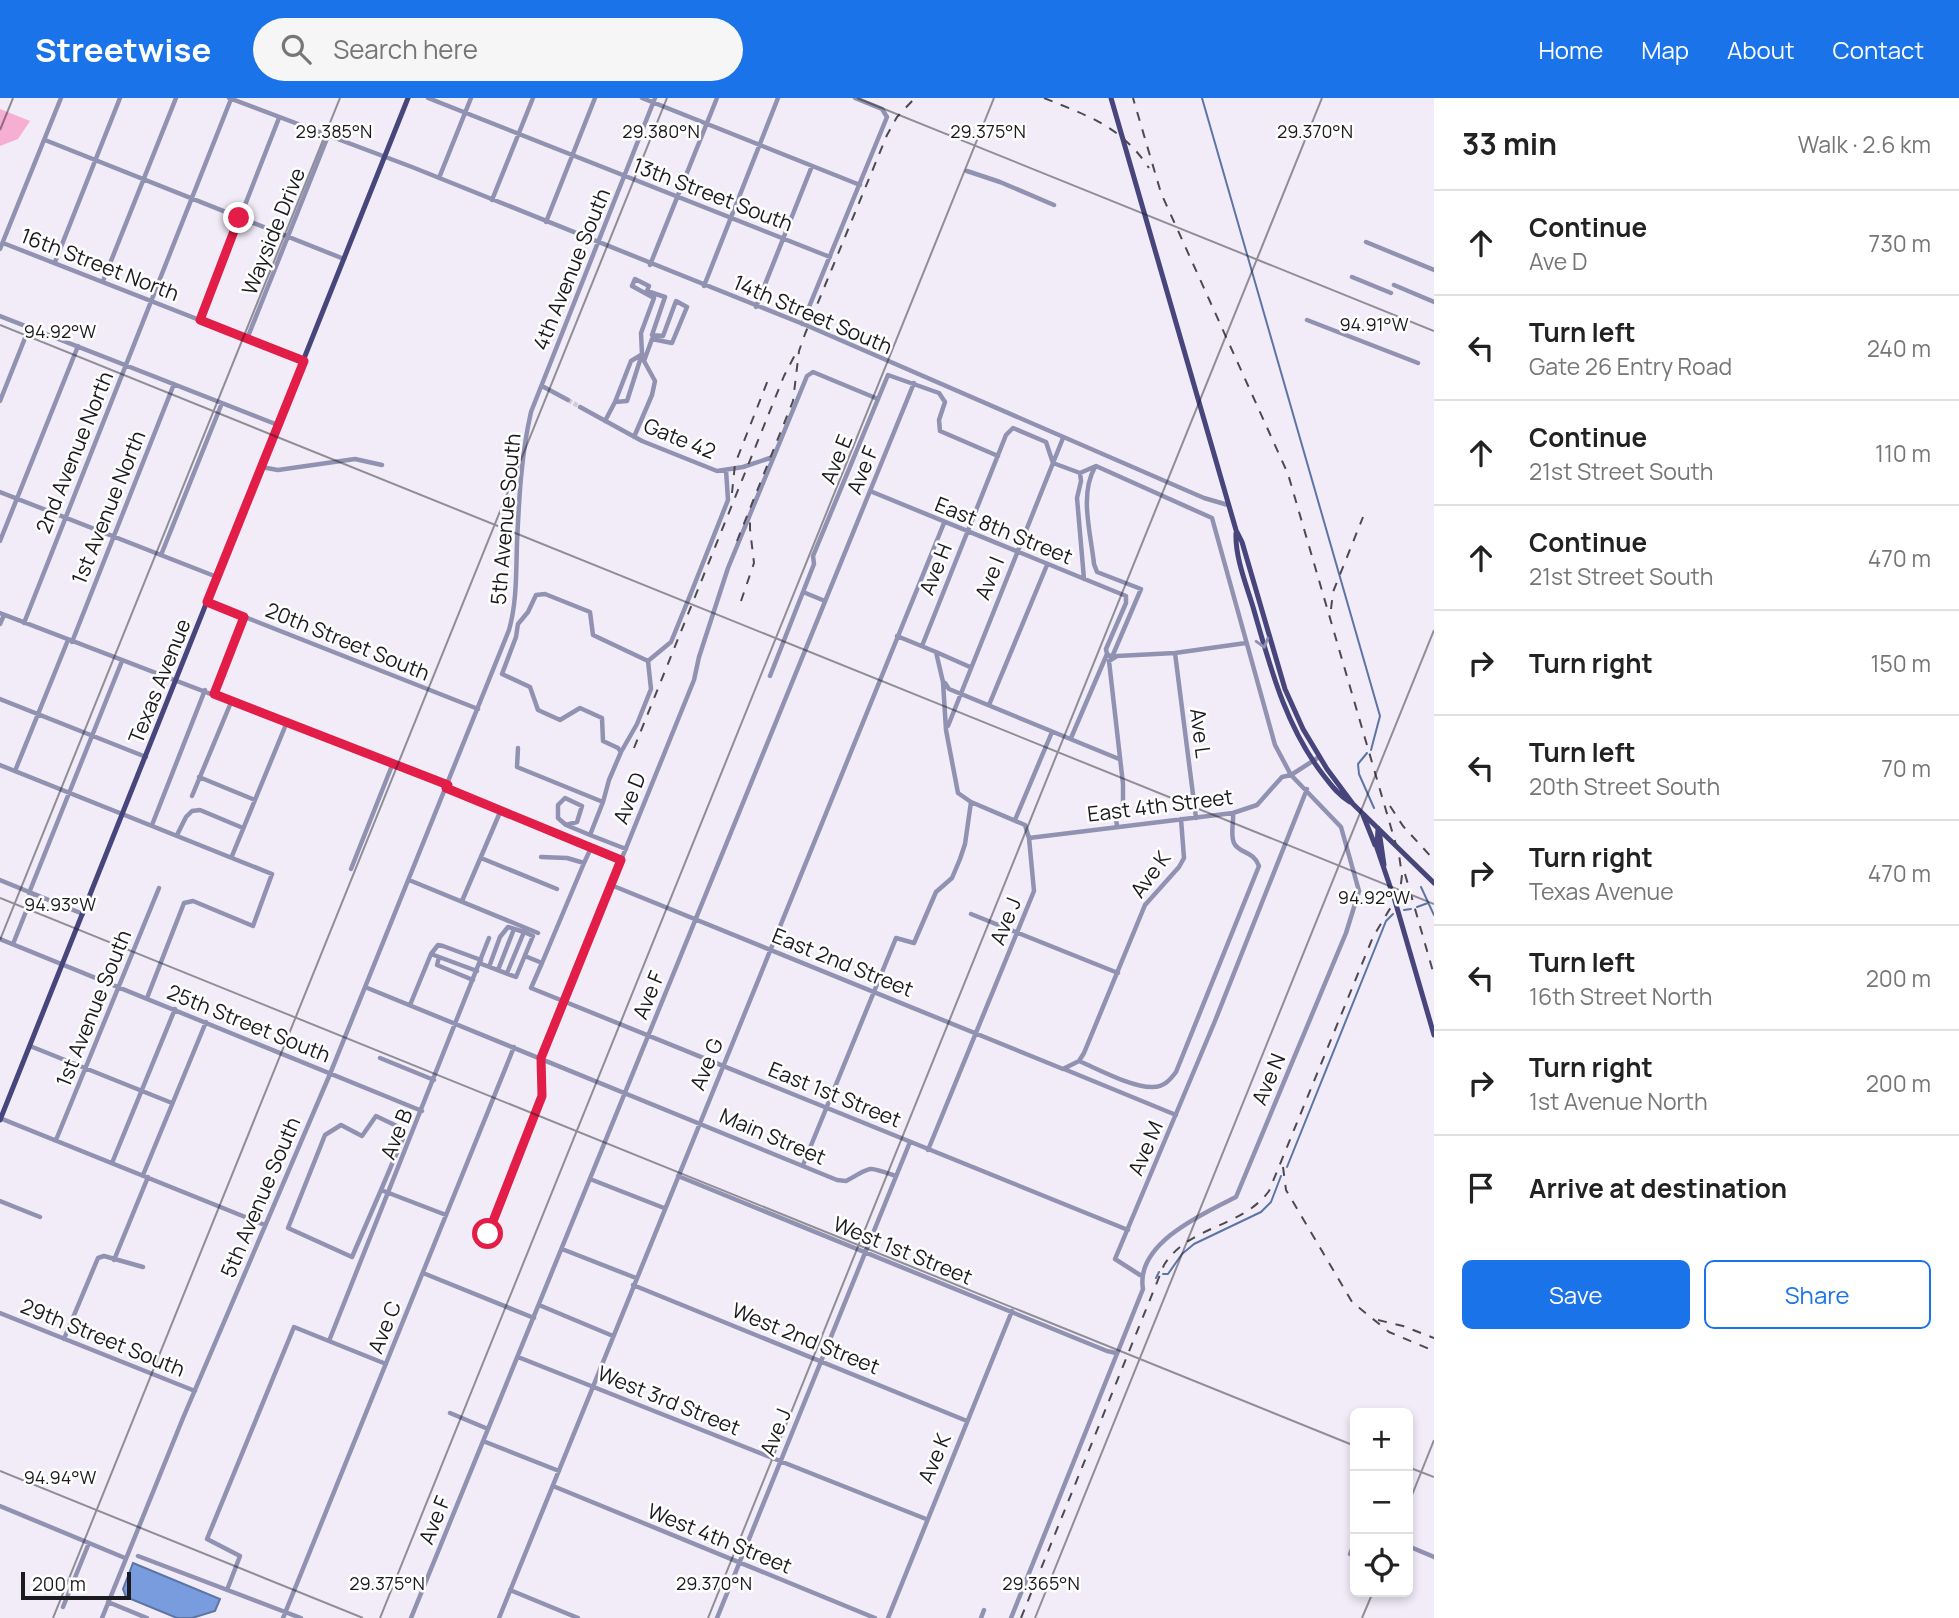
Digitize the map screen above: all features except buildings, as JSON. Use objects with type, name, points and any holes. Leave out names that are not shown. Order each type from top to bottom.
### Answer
[{"type":"main road","name":"Texas Avenue","points":[[0,1119],[408,98]]},
{"type":"main road","points":[[1111,98],[1228,505],[1242,542],[1288,696],[1316,759],[1353,804],[1434,883]]},
{"type":"main road","points":[[1361,812],[1384,862]]},
{"type":"main road","points":[[1377,848],[1378,828]]},
{"type":"main road","points":[[1378,828],[1384,862],[1434,1035]]},
{"type":"main road","points":[[1384,862],[1386,850],[1389,848],[1403,851]]},
{"type":"street","points":[[0,249],[61,98]]},
{"type":"street","points":[[55,262],[120,98]]},
{"type":"street","points":[[103,281],[176,98]]},
{"type":"street","name":"14th Street South","points":[[230,98],[439,178],[802,324],[1204,498],[1228,505]]},
{"type":"street","name":"2nd Avenue North","points":[[24,623],[230,98]]},
{"type":"street","name":"13th Street South","points":[[428,98],[830,257]]},
{"type":"street","points":[[439,178],[471,98]]},
{"type":"street","points":[[492,201],[533,98]]},
{"type":"street","points":[[546,222],[595,98]]},
{"type":"street","points":[[642,98],[654,100],[706,124],[860,185]]},
{"type":"street","points":[[650,265],[717,98]]},
{"type":"street","points":[[704,286],[778,98]]},
{"type":"street","points":[[802,324],[887,117],[882,109],[855,98]]},
{"type":"street","name":"4th Avenue South","points":[[531,412],[654,100]]},
{"type":"street","points":[[200,320],[279,118]]},
{"type":"street","name":"Wayside Drive","points":[[247,339],[328,136]]},
{"type":"street","points":[[45,140],[344,259]]},
{"type":"street","points":[[756,307],[812,166]]},
{"type":"street","points":[[967,171],[1054,205]]},
{"type":"street","points":[[1366,242],[1434,270]]},
{"type":"street","name":"16th Street North","points":[[3,243],[304,361]]},
{"type":"street","points":[[1352,277],[1391,293]]},
{"type":"street","points":[[615,402],[627,401],[642,354],[641,333],[654,298],[632,286],[635,279],[649,286],[647,291],[665,297],[652,335],[663,337],[676,301],[687,307],[672,343],[652,339],[644,361],[655,381],[652,395],[634,437]]},
{"type":"street","points":[[1394,285],[1434,302]]},
{"type":"street","points":[[0,316],[278,425]]},
{"type":"street","points":[[1307,320],[1418,363]]},
{"type":"street","points":[[0,401],[29,328]]},
{"type":"street","points":[[0,541],[78,346]]},
{"type":"street","points":[[605,421],[631,361],[642,354]]},
{"type":"street","name":"Ave D","points":[[488,1234],[542,1096],[541,1058],[694,680],[728,568],[807,376],[813,372],[877,399]]},
{"type":"street","name":"Ave E","points":[[770,676],[814,564],[813,556],[888,375],[914,383]]},
{"type":"street","points":[[914,383],[939,393],[945,402],[939,420],[940,431],[998,456]]},
{"type":"street","name":"Ave F","points":[[411,1618],[914,383]]},
{"type":"street","name":"1st Avenue North","points":[[70,641],[174,384]]},
{"type":"street","points":[[542,386],[568,400]]},
{"type":"street","points":[[161,555],[222,403]]},
{"type":"street","name":"Gate 42","points":[[580,407],[634,437],[717,471],[743,467],[773,457]]},
{"type":"street","name":"5th Avenue South","points":[[102,1618],[330,1073],[478,709],[513,615],[522,459],[531,412]]},
{"type":"street","name":"Ave H","points":[[922,646],[1006,435],[1013,428],[1046,442],[1053,463]]},
{"type":"street","name":"Ave I","points":[[946,730],[1063,438]]},
{"type":"street","points":[[261,467],[278,470],[355,459],[382,465]]},
{"type":"street","points":[[1053,463],[1080,473],[1096,466]]},
{"type":"street","points":[[1096,466],[1086,492],[1094,564],[1097,572],[1141,589],[1108,667],[1123,804],[1116,819],[1117,826]]},
{"type":"street","name":"Ave N","points":[[1011,1618],[1143,1289],[1140,1275],[1148,1257],[1193,1218],[1236,1197],[1346,933],[1359,891],[1342,827],[1291,775],[1275,746],[1212,518],[1096,466]]},
{"type":"street","points":[[648,661],[671,642],[698,576],[728,500],[726,470]]},
{"type":"street","points":[[1080,473],[1077,498],[1084,579]]},
{"type":"street","name":"East 8th Street","points":[[870,491],[1126,596],[1126,603],[1106,649],[1107,653]]},
{"type":"street","points":[[0,492],[217,577]]},
{"type":"street","name":"Ave G","points":[[499,1618],[944,523]]},
{"type":"street","points":[[989,705],[1047,565]]},
{"type":"street","points":[[803,592],[825,601]]},
{"type":"street","points":[[621,752],[603,741],[602,718],[580,708],[560,720],[538,710],[530,687],[502,674],[518,624],[528,612],[536,595],[545,594],[590,612],[593,635],[648,661]]},
{"type":"street","name":"20th Street South","points":[[207,602],[478,709]]},
{"type":"street","points":[[0,624],[2,614],[232,700],[393,763],[621,860]]},
{"type":"street","points":[[214,694],[244,617]]},
{"type":"street","points":[[897,636],[970,667]]},
{"type":"street","points":[[15,771],[70,641]]},
{"type":"street","points":[[1071,738],[1107,653],[1112,657],[1175,653],[1246,643]]},
{"type":"street","points":[[936,652],[943,682],[946,730],[958,793],[971,802],[1025,825],[1029,838]]},
{"type":"street","name":"Ave L","points":[[1175,653],[1196,818]]},
{"type":"street","points":[[13,944],[122,661]]},
{"type":"street","points":[[590,835],[609,780],[651,690],[648,661]]},
{"type":"street","points":[[943,682],[949,689],[1119,760]]},
{"type":"street","points":[[152,825],[205,690]]},
{"type":"street","points":[[0,699],[146,757]]},
{"type":"street","points":[[192,796],[232,700]]},
{"type":"street","points":[[232,856],[287,722]]},
{"type":"street","points":[[1015,820],[1052,732]]},
{"type":"street","points":[[518,748],[517,767],[603,802]]},
{"type":"street","name":"East 4th Street","points":[[1029,838],[1233,813],[1257,805],[1282,777],[1291,775],[1316,759]]},
{"type":"street","points":[[351,869],[393,763]]},
{"type":"street","points":[[0,765],[272,874],[253,926],[193,901],[184,903],[147,998]]},
{"type":"street","points":[[200,777],[255,800]]},
{"type":"street","name":"Ave M","points":[[1140,1275],[1115,1259],[1215,1021],[1307,789]]},
{"type":"street","points":[[566,825],[577,822],[583,806],[565,798],[558,805],[558,818],[566,825],[626,849]]},
{"type":"street","points":[[803,1166],[896,938],[914,943],[936,892],[952,878],[965,844],[971,802]]},
{"type":"street","points":[[177,835],[186,817],[192,811],[200,810],[243,828]]},
{"type":"street","points":[[462,901],[500,810]]},
{"type":"street","points":[[1063,1069],[1079,1061],[1140,1086],[1155,1087],[1168,1082],[1175,1072],[1259,866],[1251,854],[1236,846],[1233,841],[1233,813]]},
{"type":"street","name":"Ave K","points":[[1079,1061],[1145,905],[1184,858],[1181,819]]},
{"type":"street","name":"Ave J","points":[[928,1150],[1034,891],[1029,838]]},
{"type":"street","points":[[525,956],[542,962],[591,848]]},
{"type":"street","points":[[541,857],[568,858],[584,863]]},
{"type":"street","points":[[481,858],[557,889]]},
{"type":"street","points":[[0,880],[83,914]]},
{"type":"street","points":[[409,880],[538,933]]},
{"type":"street","name":"East 2nd Street","points":[[611,885],[1176,1115]]},
{"type":"street","name":"1st Avenue South","points":[[56,1140],[159,888]]},
{"type":"street","points":[[971,914],[1118,973]]},
{"type":"street","points":[[410,1005],[431,954],[438,945],[489,967],[516,977],[533,936],[508,927],[500,937],[489,967]]},
{"type":"street","points":[[498,970],[514,929]]},
{"type":"street","points":[[507,973],[524,932]]},
{"type":"street","name":"Ave B","points":[[329,1341],[489,938]]},
{"type":"street","name":"25th Street South","points":[[0,939],[422,1111]]},
{"type":"street","points":[[431,954],[477,971]]},
{"type":"street","points":[[439,957],[437,965],[473,980]]},
{"type":"street","name":"East 1st Street","points":[[542,962],[531,988],[1128,1230]]},
{"type":"street","name":"Main Street","points":[[365,987],[803,1166],[846,1181],[864,1168],[896,1176]]},
{"type":"street","points":[[112,1163],[175,1009]]},
{"type":"street","points":[[114,1260],[172,1103],[206,1022]]},
{"type":"street","points":[[30,1046],[172,1103]]},
{"type":"street","name":"Ave C","points":[[283,1618],[514,1047]]},
{"type":"street","points":[[380,1058],[434,1080]]},
{"type":"street","points":[[376,1116],[403,1129],[403,1138],[381,1190],[352,1257],[288,1228],[326,1135],[341,1125],[362,1136],[376,1116]]},
{"type":"street","points":[[0,1119],[265,1225]]},
{"type":"street","name":"Ave J","points":[[717,1618],[910,1142]]},
{"type":"street","name":"West 1st Street","points":[[678,1176],[1116,1353]]},
{"type":"street","points":[[590,1179],[664,1208]]},
{"type":"street","points":[[381,1190],[446,1215]]},
{"type":"street","points":[[0,1200],[40,1217]]},
{"type":"street","points":[[562,1249],[636,1278]]},
{"type":"street","points":[[64,1339],[96,1262],[104,1256],[143,1267]]},
{"type":"street","points":[[423,1273],[534,1318]]},
{"type":"street","name":"West 2nd Street","points":[[634,1285],[967,1421]]},
{"type":"street","points":[[539,1305],[613,1336]]},
{"type":"street","name":"Ave K","points":[[888,1618],[1012,1311]]},
{"type":"street","name":"29th Street South","points":[[0,1312],[195,1391]]},
{"type":"street","points":[[227,1590],[240,1556],[207,1539],[294,1327],[386,1364]]},
{"type":"street","name":"West 3rd Street","points":[[518,1357],[926,1520]]},
{"type":"street","points":[[450,1413],[488,1429]]},
{"type":"street","points":[[483,1441],[559,1471]]},
{"type":"street","name":"West 4th Street","points":[[554,1486],[875,1618]]},
{"type":"street","points":[[0,1506],[125,1558]]},
{"type":"street","points":[[63,1607],[89,1543]]},
{"type":"street","points":[[1413,1548],[1434,1557]]},
{"type":"street","points":[[138,1556],[301,1618]]},
{"type":"street","points":[[510,1590],[578,1618]]},
{"type":"street","points":[[108,1602],[147,1618]]},
{"type":"street","points":[[981,1618],[984,1610]]},
{"type":"shaded area","points":[[0,109],[30,121],[18,139],[0,146]]},
{"type":"water","points":[[133,1563],[220,1599],[215,1611],[192,1618],[177,1618],[126,1597],[123,1589]]},
{"type":"waterway","points":[[1202,98],[1380,716],[1371,750]]},
{"type":"waterway","points":[[1367,753],[1358,764],[1359,774],[1374,808]]},
{"type":"waterway","points":[[1421,887],[1434,915]]},
{"type":"waterway","points":[[1417,907],[1428,903]]},
{"type":"waterway","points":[[1404,910],[1411,909]]},
{"type":"waterway","points":[[1287,1167],[1386,921],[1393,914]]},
{"type":"waterway","points":[[1163,1274],[1168,1274],[1182,1254],[1194,1244],[1261,1212],[1271,1202],[1281,1176]]},
{"type":"waterway","points":[[1156,1278],[1159,1272]]},
{"type":"tunnel","points":[[568,400],[580,407]]},
{"type":"railway","points":[[737,541],[793,401],[799,351],[805,334],[887,135],[897,117],[915,98]]},
{"type":"railway","points":[[1044,98],[1089,117],[1115,132],[1149,168]]},
{"type":"railway","points":[[1021,1618],[1164,1265],[1187,1242],[1245,1213],[1269,1191],[1373,937],[1400,892],[1402,875],[1399,855],[1288,474],[1161,193],[1133,98]]},
{"type":"railway","points":[[634,748],[784,376],[796,353]]},
{"type":"railway","points":[[732,493],[735,464],[768,380]]},
{"type":"railway","points":[[741,601],[754,563],[750,516]]},
{"type":"railway","points":[[1331,609],[1333,592],[1363,517]]},
{"type":"railway","points":[[1390,806],[1403,826],[1434,860]]},
{"type":"railway","points":[[1405,874],[1434,975]]},
{"type":"railway","points":[[1283,1167],[1286,1190],[1352,1302],[1389,1332],[1434,1351]]},
{"type":"railway","points":[[1378,1320],[1434,1338]]},
{"type":"route","points":[[239,218],[200,320],[304,361],[207,602],[244,617],[214,694],[448,785],[446,788],[621,860],[541,1058],[542,1096],[488,1234]]}]
